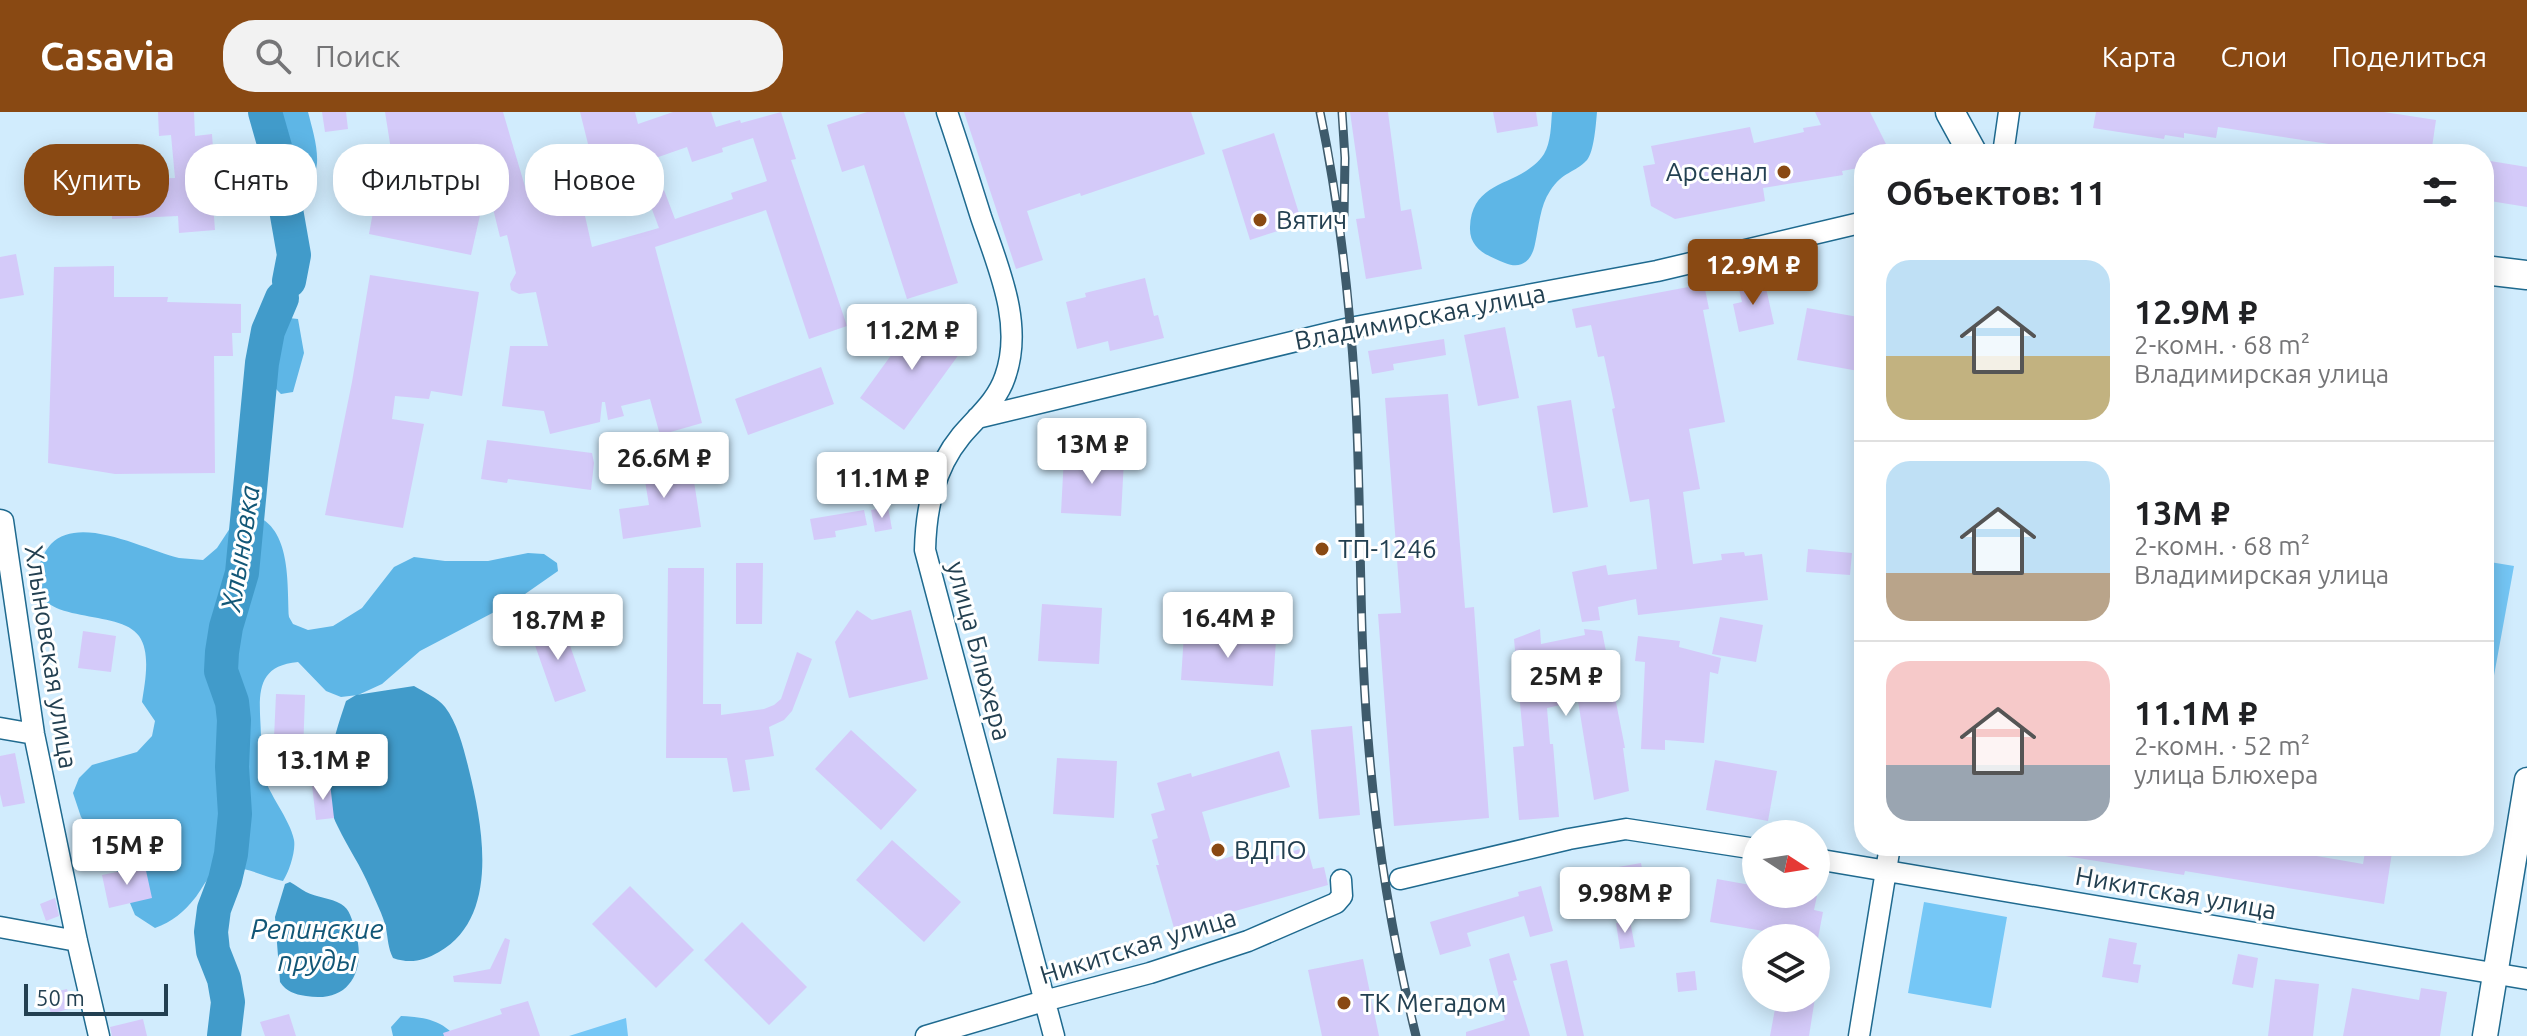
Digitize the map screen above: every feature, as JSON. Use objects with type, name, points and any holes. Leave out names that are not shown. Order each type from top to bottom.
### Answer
[{"type":"main road","points":[[1950,112],[1968,144]]},
{"type":"main road","points":[[2494,271],[2527,275]]},
{"type":"street","name":"улица Блюхера","points":[[947,112],[1004,286],[1012,336],[1005,378],[995,398],[958,440],[940,470],[931,495],[925,550],[1054,1036]]},
{"type":"street","points":[[2004,144],[2009,112]]},
{"type":"street","name":"Владимирская улица","points":[[977,418],[1350,328],[1657,271],[1854,224]]},
{"type":"street","name":"Хлыновская улица","points":[[1,520],[34,734],[99,1036]]},
{"type":"street","points":[[0,728],[34,734]]},
{"type":"street","points":[[2485,1036],[2527,780]]},
{"type":"street","points":[[1400,879],[1569,839],[1626,829],[1742,847]]},
{"type":"street","points":[[1859,1036],[1888,856]]},
{"type":"street","name":"Никитская улица","points":[[1830,861],[2527,979]]},
{"type":"street","name":"Никитская улица","points":[[926,1036],[1150,973],[1248,941],[1336,903],[1342,896],[1341,880]]},
{"type":"street","points":[[0,927],[77,941]]},
{"type":"shaded area","points":[[254,112],[308,112],[316,144],[259,144]]},
{"type":"shaded area","points":[[1552,112],[1597,112],[1591,151],[1587,160],[1550,191],[1529,259],[1511,265],[1476,246],[1470,227],[1473,211],[1488,191],[1523,173],[1544,154]]},
{"type":"shaded area","points":[[289,318],[298,319],[304,353],[293,392],[281,394],[276,389],[274,350],[278,332]]},
{"type":"shaded area","points":[[246,513],[261,518],[272,527],[279,540],[287,570],[289,617],[293,624],[308,630],[333,626],[362,608],[394,567],[414,557],[488,561],[528,553],[544,554],[557,563],[558,571],[515,601],[420,651],[382,684],[358,695],[341,697],[326,691],[298,662],[273,670],[266,678],[260,698],[262,764],[266,781],[294,840],[288,872],[283,881],[244,869],[220,869],[209,877],[182,912],[155,928],[135,915],[110,855],[81,817],[73,793],[79,778],[92,765],[137,752],[152,736],[155,721],[142,702],[146,668],[143,643],[129,627],[62,610],[48,603],[39,593],[38,568],[51,544],[63,536],[78,532],[113,537],[179,558],[203,560],[217,548],[238,516]]},
{"type":"shaded area","points":[[2494,563],[2514,566],[2494,676]]},
{"type":"shaded area","points":[[1924,902],[2007,917],[1991,1008],[1908,993]]},
{"type":"shaded area","points":[[401,1016],[430,1020],[455,1036],[393,1036],[391,1027]]},
{"type":"shaded area","points":[[626,1018],[628,1036],[569,1036]]},
{"type":"water","name":"Репинские пруды","points":[[414,686],[442,704],[457,729],[479,818],[482,869],[479,894],[471,917],[458,936],[439,952],[411,961],[393,958],[381,913],[332,812],[328,780],[332,747],[346,701],[356,695]]},
{"type":"water","name":"Репинские пруды","points":[[290,882],[306,892],[341,904],[350,915],[358,944],[357,970],[344,989],[334,994],[306,996],[288,990],[280,982],[275,917],[285,884]]},
{"type":"building","points":[[158,112],[194,112],[195,136],[212,134],[213,144],[185,144],[185,216],[214,216],[215,230],[179,233],[178,216],[112,219],[112,216],[169,216],[169,178],[175,178],[171,135],[159,136]]},
{"type":"building","points":[[322,112],[346,112],[348,129],[325,132]]},
{"type":"building","points":[[385,112],[503,112],[525,187],[525,216],[585,216],[592,247],[659,228],[654,216],[664,216],[664,190],[675,219],[733,199],[731,193],[767,181],[753,138],[692,162],[687,147],[664,155],[664,144],[588,144],[580,112],[635,112],[638,124],[673,112],[711,112],[716,127],[781,112],[796,159],[791,160],[847,326],[809,339],[766,210],[655,247],[702,423],[660,435],[650,399],[621,406],[624,416],[608,420],[605,402],[602,402],[600,422],[550,434],[544,411],[502,406],[510,346],[548,346],[536,292],[519,294],[511,290],[510,284],[516,273],[507,235],[500,237],[495,216],[509,216],[509,144],[390,144]]},
{"type":"building","points":[[867,112],[904,112],[958,283],[907,299],[864,165],[842,172],[827,125]]},
{"type":"building","points":[[964,112],[1191,112],[1205,154],[1027,211],[1043,260],[1016,269]]},
{"type":"building","points":[[1350,112],[1388,112],[1401,211],[1411,209],[1422,269],[1366,279],[1356,219],[1365,218]]},
{"type":"building","points":[[1493,112],[1536,112],[1538,126],[1497,133]]},
{"type":"building","points":[[1815,112],[1870,112],[1886,144],[1854,144],[1854,169],[1842,171],[1843,175],[1763,188],[1765,201],[1675,219],[1651,206],[1643,166],[1655,164],[1651,146],[1750,127],[1754,143],[1821,125]]},
{"type":"building","points":[[2096,112],[2384,112],[2436,120],[2432,144],[2329,144],[2218,127],[2216,138],[2184,133],[2184,138],[2165,135],[2164,139],[2093,128]]},
{"type":"building","points":[[1274,133],[1302,223],[1250,240],[1222,150]]},
{"type":"building","points":[[2494,162],[2527,167],[2527,207],[2494,202]]},
{"type":"building","points":[[372,216],[480,216],[471,255],[369,234]]},
{"type":"building","points":[[16,254],[24,295],[0,299],[0,257]]},
{"type":"building","points":[[114,266],[114,297],[168,297],[167,302],[241,304],[241,333],[232,333],[233,356],[214,356],[215,473],[115,474],[48,463],[54,267]]},
{"type":"building","points":[[370,275],[479,292],[462,396],[431,391],[429,399],[395,396],[392,419],[424,424],[403,528],[325,515]]},
{"type":"building","points":[[1145,278],[1154,316],[1158,315],[1164,338],[1110,351],[1108,341],[1077,349],[1066,302],[1086,297],[1085,293]]},
{"type":"building","points":[[1764,279],[1774,324],[1739,332],[1733,304],[1742,302],[1738,285]]},
{"type":"building","points":[[1704,284],[1709,309],[1703,310],[1725,422],[1689,429],[1700,489],[1683,492],[1693,564],[1722,560],[1721,554],[1762,554],[1768,600],[1638,615],[1636,599],[1598,607],[1600,620],[1582,622],[1572,572],[1606,565],[1608,575],[1657,569],[1649,499],[1630,502],[1604,356],[1598,357],[1591,325],[1576,328],[1572,309]]},
{"type":"building","points":[[1807,308],[1854,316],[1854,370],[1797,360]]},
{"type":"building","points":[[921,314],[965,346],[904,430],[860,398]]},
{"type":"building","points":[[1505,327],[1519,398],[1478,406],[1464,335]]},
{"type":"building","points":[[1444,339],[1446,355],[1393,364],[1394,370],[1372,374],[1368,351]]},
{"type":"building","points":[[821,367],[834,404],[748,435],[735,399]]},
{"type":"building","points":[[1448,394],[1465,608],[1474,607],[1489,818],[1394,826],[1378,614],[1401,613],[1385,398]]},
{"type":"building","points":[[1571,400],[1588,507],[1553,513],[1537,406]]},
{"type":"building","points":[[487,440],[592,453],[591,490],[508,479],[507,483],[481,479]]},
{"type":"building","points":[[690,455],[701,527],[623,539],[619,509],[649,505],[642,463]]},
{"type":"building","points":[[1064,456],[1124,460],[1121,516],[1061,513]]},
{"type":"building","points":[[888,507],[892,529],[875,532],[871,510]]},
{"type":"building","points":[[864,510],[867,525],[835,531],[836,537],[814,540],[810,519]]},
{"type":"building","points":[[1808,549],[1852,553],[1850,575],[1806,572]]},
{"type":"building","points":[[736,563],[763,563],[762,624],[736,624]]},
{"type":"building","points":[[668,568],[704,568],[703,704],[721,704],[721,715],[774,705],[781,699],[797,652],[812,659],[792,711],[784,720],[769,727],[774,756],[745,760],[750,790],[733,792],[727,758],[666,758]]},
{"type":"building","points":[[1042,604],[1102,608],[1099,664],[1038,661]]},
{"type":"building","points":[[857,610],[872,620],[911,610],[928,679],[849,698],[835,642]]},
{"type":"building","points":[[1720,617],[1763,625],[1756,662],[1712,654]]},
{"type":"building","points":[[562,623],[586,691],[555,702],[531,634]]},
{"type":"building","points":[[1540,629],[1541,644],[1585,635],[1584,629],[1602,631],[1625,748],[1629,791],[1594,800],[1578,701],[1547,708],[1559,817],[1519,820],[1513,747],[1524,746],[1514,639]]},
{"type":"building","points":[[83,631],[116,636],[111,672],[78,668]]},
{"type":"building","points":[[1184,634],[1276,640],[1273,686],[1181,680]]},
{"type":"building","points":[[1638,636],[1680,641],[1679,647],[1721,658],[1718,674],[1710,672],[1704,743],[1665,740],[1665,750],[1641,749],[1645,662],[1635,661]]},
{"type":"building","points":[[276,694],[305,695],[302,784],[272,783]]},
{"type":"building","points":[[1352,726],[1360,815],[1319,819],[1311,730]]},
{"type":"building","points":[[851,730],[917,790],[881,830],[815,769]]},
{"type":"building","points":[[1279,751],[1290,787],[1202,812],[1216,861],[1256,849],[1259,861],[1307,847],[1313,869],[1324,867],[1328,885],[1174,928],[1152,840],[1158,838],[1151,814],[1165,810],[1157,783],[1191,773],[1192,777]]},
{"type":"building","points":[[15,753],[25,803],[3,807],[0,756]]},
{"type":"building","points":[[1057,758],[1117,761],[1114,818],[1053,814]]},
{"type":"building","points":[[1715,760],[1777,771],[1768,820],[1706,810]]},
{"type":"building","points":[[330,783],[334,818],[316,820],[312,785]]},
{"type":"building","points":[[892,840],[961,902],[924,942],[856,880]]},
{"type":"building","points":[[2065,856],[2317,856],[2363,864],[2364,856],[2391,856],[2384,904],[2185,871],[2184,875]]},
{"type":"building","points":[[1641,863],[1648,899],[1614,905],[1607,869]]},
{"type":"building","points":[[145,866],[152,898],[109,908],[102,875]]},
{"type":"building","points":[[1717,879],[1742,883],[1742,908],[1814,908],[1823,912],[1821,924],[1742,924],[1742,927],[1710,922]]},
{"type":"building","points":[[630,886],[694,950],[656,988],[592,924]]},
{"type":"building","points":[[1541,886],[1553,931],[1530,937],[1524,916],[1467,933],[1471,946],[1440,955],[1430,922],[1519,896],[1518,892]]},
{"type":"building","points":[[55,898],[59,916],[46,921],[40,904]]},
{"type":"building","points":[[1630,921],[1635,947],[1620,949],[1616,923]]},
{"type":"building","points":[[742,922],[807,987],[769,1025],[704,960]]},
{"type":"building","points":[[505,938],[510,940],[501,984],[454,982],[453,976],[490,969]]},
{"type":"building","points":[[2109,938],[2137,943],[2133,964],[2141,965],[2138,983],[2102,977]]},
{"type":"building","points":[[1509,953],[1517,980],[1513,981],[1530,1036],[1466,1036],[1466,1032],[1505,1020],[1489,959]]},
{"type":"building","points":[[2238,954],[2258,958],[2253,988],[2232,984]]},
{"type":"building","name":"ТК Мегадом","points":[[1363,959],[1379,1036],[1322,1036],[1308,970]]},
{"type":"building","points":[[1567,960],[1584,1036],[1567,1036],[1550,964]]},
{"type":"building","points":[[1695,971],[1697,990],[1678,992],[1676,973]]},
{"type":"building","points":[[2275,979],[2319,984],[2313,1036],[2268,1036]]},
{"type":"building","points":[[2352,988],[2419,1000],[2421,988],[2447,992],[2440,1036],[2343,1036]]},
{"type":"building","points":[[67,989],[72,1008],[51,1014],[46,994]]},
{"type":"building","points":[[528,1001],[540,1036],[444,1036],[443,1033],[502,1014],[500,1009]]},
{"type":"building","points":[[1774,1012],[1813,1012],[1809,1036],[1770,1036]]},
{"type":"building","points":[[289,1014],[296,1036],[265,1036],[260,1022]]},
{"type":"building","points":[[143,1019],[147,1036],[112,1036],[110,1027]]},
{"type":"waterway","name":"Хлыновка","points":[[265,112],[275,147],[294,255],[289,281]]},
{"type":"waterway","name":"Хлыновка","points":[[224,1036],[228,1002],[224,979],[213,951],[211,932],[214,909],[231,854],[235,814],[232,767],[234,720],[232,702],[221,671],[222,652],[242,573],[262,363],[268,331],[282,298]]},
{"type":"railway","points":[[1320,112],[1338,215],[1353,353],[1363,650],[1371,775],[1392,925],[1416,1036]]},
{"type":"railway","points":[[1342,112],[1344,215]]},
{"type":"place","name":"Арсенал","points":[[1784,172]]},
{"type":"place","name":"Вятич","points":[[1260,220]]},
{"type":"place","name":"ТП-1246","points":[[1322,549]]},
{"type":"place","name":"ВДПО","points":[[1218,850]]},
{"type":"place","name":"ТК Мегадом","points":[[1344,1003]]}]
